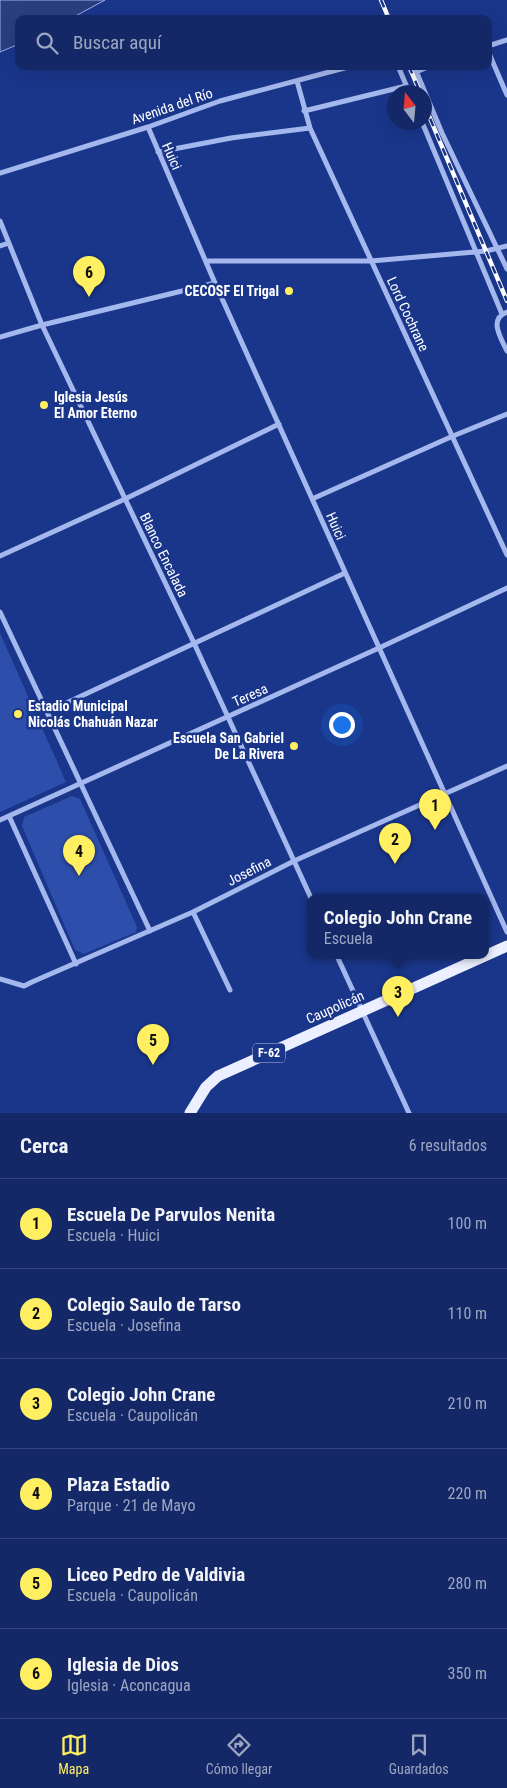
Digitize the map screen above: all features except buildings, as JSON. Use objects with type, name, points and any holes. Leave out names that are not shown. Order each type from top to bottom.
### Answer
[{"type":"main road","name":"Caupolicán","points":[[489,954],[507,946]]},
{"type":"main road","name":"Caupolicán","points":[[190,1113],[206,1087],[218,1076],[478,959]]},
{"type":"street","points":[[492,45],[507,40]]},
{"type":"street","points":[[492,60],[507,94]]},
{"type":"street","name":"Avenida del Río","points":[[0,173],[148,127],[220,101],[337,70]]},
{"type":"street","points":[[400,70],[406,85]]},
{"type":"street","points":[[415,70],[442,133],[507,269]]},
{"type":"street","name":"Lord Cochrane","points":[[296,81],[310,128],[507,555]]},
{"type":"street","points":[[304,112],[387,91]]},
{"type":"street","name":"Huici","points":[[148,127],[215,283],[507,932]]},
{"type":"street","points":[[158,152],[231,138],[310,128]]},
{"type":"street","points":[[425,130],[505,313],[496,321],[496,326],[507,351]]},
{"type":"street","name":"Blanco Encalada","points":[[0,221],[42,325],[194,643],[309,894]]},
{"type":"street","points":[[0,246],[9,243]]},
{"type":"street","points":[[206,261],[371,261],[477,252],[507,246]]},
{"type":"street","points":[[0,337],[215,283]]},
{"type":"street","points":[[312,499],[452,436],[507,414]]},
{"type":"street","points":[[0,556],[125,499],[278,424]]},
{"type":"street","points":[[46,712],[345,573]]},
{"type":"street","name":"Teresa","points":[[0,820],[507,588]]},
{"type":"street","points":[[0,612],[150,931]]},
{"type":"street","name":"Josefina","points":[[0,979],[24,986],[193,912],[294,861],[507,766]]},
{"type":"street","points":[[9,816],[76,964]]},
{"type":"street","points":[[193,912],[230,990]]},
{"type":"street","points":[[338,959],[409,1113]]},
{"type":"shaded area","points":[[0,0],[105,0],[77,15],[15,15],[15,46],[0,52]]},
{"type":"shaded area","name":"Estadio Municipal Nicolás Chahuán Nazar","points":[[0,633],[66,782],[0,812]]},
{"type":"shaded area","points":[[72,796],[80,799],[137,927],[136,932],[84,954],[75,950],[22,826],[24,817]]},
{"type":"railway","points":[[381,0],[387,15]]},
{"type":"railway","points":[[411,70],[417,85]]},
{"type":"railway","points":[[432,123],[507,301]]},
{"type":"place","name":"CECOSF El Trigal","points":[[289,291]]},
{"type":"place","name":"Iglesia de Dios","points":[[89,297]]},
{"type":"place","name":"Iglesia Jesús El Amor Eterno","points":[[44,405]]},
{"type":"place","name":"Estadio Municipal Nicolás Chahuán Nazar","points":[[18,714]]},
{"type":"place","name":"Escuela San Gabriel De La Rivera","points":[[294,746]]},
{"type":"place","name":"Escuela De Parvulos Nenita","points":[[435,830]]},
{"type":"place","name":"Colegio Saulo de Tarso","points":[[395,864]]},
{"type":"place","name":"Plaza Estadio","points":[[79,876]]},
{"type":"place","name":"Colegio John Crane","points":[[398,1017]]},
{"type":"place","name":"Liceo Pedro de Valdivia","points":[[153,1065]]}]
